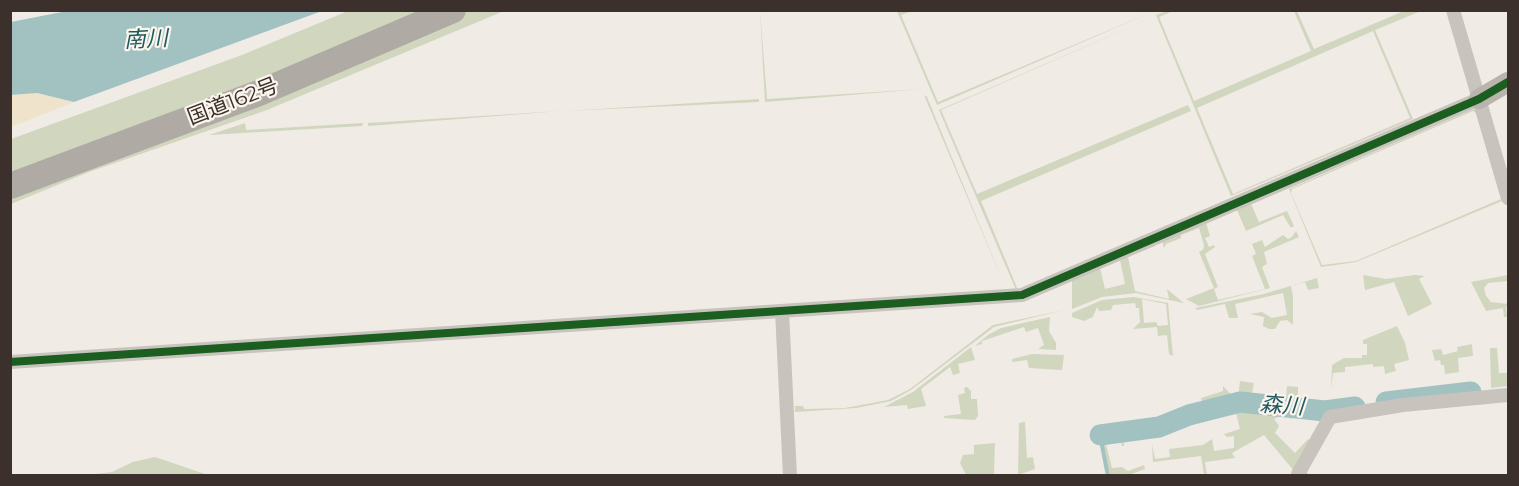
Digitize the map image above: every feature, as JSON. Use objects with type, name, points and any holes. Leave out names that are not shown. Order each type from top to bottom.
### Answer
[{"type":"highway","name":"国道162号","points":[[10,186],[259,93],[453,10]]},
{"type":"street","points":[[1453,10],[1509,198]]},
{"type":"street","points":[[10,362],[1022,296],[1479,99],[1509,82]]},
{"type":"street","points":[[782,311],[790,476]]},
{"type":"street","points":[[1301,476],[1298,474],[1330,417],[1487,393],[1509,395]]},
{"type":"green space","points":[[348,11],[437,11],[11,180],[11,139],[242,55]]},
{"type":"green space","points":[[468,11],[504,11],[267,110],[89,172],[11,204],[11,193],[325,73]]},
{"type":"green space","points":[[760,11],[767,99],[923,89],[765,102]]},
{"type":"green space","points":[[897,11],[912,11],[901,15],[938,102],[1150,13],[937,105]]},
{"type":"green space","points":[[1173,11],[1159,17],[1194,101],[1311,51],[1294,11],[1297,11],[1314,49],[1404,11],[1421,11],[1375,30],[1413,119],[1231,196],[1156,15]],"holes":[[[1373,31],[1410,118],[1233,194],[1197,108]]]},
{"type":"green space","points":[[1151,18],[941,110],[977,194],[1188,105],[1191,111],[981,201],[1018,290],[1016,290],[939,110]]},
{"type":"green space","points":[[924,95],[927,97],[1004,284]]},
{"type":"green space","points":[[759,99],[759,102],[566,111]]},
{"type":"green space","points":[[1474,109],[1478,111],[1502,201],[1356,262],[1321,267],[1289,189]],"holes":[[[1473,111],[1476,113],[1501,199],[1356,261],[1322,265],[1291,193],[1292,189]]]},
{"type":"green space","points":[[561,111],[368,126],[368,123]]},
{"type":"green space","points":[[245,123],[246,130],[363,123],[362,126],[209,135]]},
{"type":"green space","points":[[1251,204],[1259,222],[1287,211],[1294,226],[1291,228],[1283,215],[1246,231],[1237,210]]},
{"type":"green space","points":[[1206,223],[1210,236],[1205,238],[1209,247],[1214,245],[1215,247],[1205,254],[1218,287],[1214,289],[1218,300],[1265,289],[1252,256],[1256,254],[1252,244],[1262,240],[1265,247],[1283,235],[1288,239],[1292,237],[1296,231],[1299,237],[1264,252],[1267,264],[1262,267],[1270,288],[1199,306],[1186,299],[1214,288],[1199,252],[1203,250],[1204,245],[1199,228],[1181,235],[1181,238],[1166,244],[1164,248],[1163,242]]},
{"type":"green space","points":[[1152,245],[1155,246],[1128,257],[1135,291],[1169,299],[1167,289],[1184,303],[1136,293],[1102,297],[1072,309],[1072,279]],"holes":[[[1120,260],[1125,284],[1105,289],[1100,268]]]},
{"type":"green space","points":[[1363,275],[1386,279],[1425,276],[1419,279],[1432,304],[1408,316],[1394,282],[1365,290]]},
{"type":"green space","points":[[1508,275],[1508,281],[1488,283],[1484,288],[1491,302],[1508,304],[1507,317],[1504,317],[1503,308],[1486,311],[1471,282]]},
{"type":"green space","points":[[1317,278],[1319,288],[1308,290],[1305,282],[1291,286],[1293,325],[1287,320],[1280,321],[1275,329],[1269,329],[1263,326],[1264,317],[1250,314],[1262,312],[1272,318],[1287,315],[1283,293],[1235,304],[1238,318],[1229,318],[1225,304],[1197,310],[1195,308],[1264,294]]},
{"type":"green space","points":[[1134,297],[1168,303],[1173,356],[1169,354],[1167,335],[1158,336],[1157,327],[1133,329],[1140,322],[1139,308],[1136,308],[1135,303],[1113,305],[1111,310],[1099,311],[1097,307],[1093,317],[1084,321],[1072,317],[1072,313],[1102,300]],"holes":[[[1142,299],[1166,304],[1168,325],[1158,326],[1156,322],[1144,323]]]},
{"type":"green space","points":[[1064,310],[994,327],[911,390],[891,401],[856,408],[795,412],[795,406],[803,406],[804,409],[845,408],[888,400],[910,389],[993,325]]},
{"type":"green space","points":[[1050,317],[1049,331],[1056,343],[1056,350],[1038,349],[1044,345],[1038,328],[1026,332],[1024,327],[982,341],[982,344],[975,346],[988,335],[1001,328]]},
{"type":"green space","points":[[1397,326],[1405,343],[1409,360],[1394,364],[1396,371],[1385,374],[1384,366],[1373,367],[1373,364],[1345,367],[1345,372],[1333,373],[1331,390],[1332,365],[1344,358],[1362,358],[1362,355],[1367,355],[1367,344],[1363,344],[1363,340]]},
{"type":"green space","points":[[1472,344],[1473,356],[1458,358],[1459,372],[1445,374],[1444,365],[1441,365],[1440,360],[1435,361],[1432,350],[1441,349],[1443,355],[1458,351],[1457,347]]},
{"type":"green space","points":[[971,347],[975,360],[958,364],[960,373],[953,375],[950,367],[921,389],[926,406],[908,409],[907,405],[884,407],[913,392]]},
{"type":"green space","points":[[1490,348],[1497,348],[1499,373],[1508,373],[1508,386],[1491,388]]},
{"type":"green space","points":[[1032,354],[1064,355],[1062,370],[1029,368],[1027,360],[1012,362],[1012,359]]},
{"type":"green space","points":[[1240,381],[1254,383],[1251,399],[1278,403],[1286,400],[1287,386],[1298,387],[1298,398],[1306,401],[1306,407],[1284,405],[1283,402],[1280,404],[1238,399]]},
{"type":"green space","points":[[1223,386],[1237,401],[1198,410],[1203,407],[1201,398],[1223,391]]},
{"type":"green space","points":[[967,387],[971,391],[971,399],[977,399],[978,416],[975,420],[944,418],[944,416],[961,414],[958,395],[965,393],[964,388]]},
{"type":"green space","points":[[1238,405],[1297,411],[1291,419],[1286,414],[1274,419],[1279,426],[1275,433],[1295,453],[1308,439],[1312,443],[1294,471],[1264,435],[1232,453],[1235,458],[1205,462],[1207,475],[1204,475],[1201,456],[1153,462],[1152,444],[1155,459],[1170,457],[1169,449],[1203,445],[1212,439],[1214,451],[1234,448],[1234,436],[1227,437],[1224,434],[1240,429],[1235,409],[1201,417],[1162,432],[1123,437],[1124,446],[1122,446],[1120,437],[1105,440],[1112,468],[1122,467],[1128,471],[1144,465],[1145,469],[1129,475],[1110,476],[1102,436],[1159,429],[1189,417]]},
{"type":"green space","points":[[1025,422],[1027,458],[1033,457],[1035,469],[1018,475],[1019,423]]},
{"type":"green space","points":[[995,443],[994,475],[966,475],[960,463],[963,455],[974,454],[974,445]]},
{"type":"green space","points":[[155,457],[208,475],[87,475],[112,472],[133,462]]},
{"type":"sand","points":[[37,93],[74,102],[11,127],[11,95]]},
{"type":"water","name":"南川","points":[[67,11],[322,11],[74,102],[37,93],[11,95],[11,22]]},
{"type":"waterway","name":"森川","points":[[1386,402],[1471,392]]},
{"type":"waterway","name":"森川","points":[[1100,435],[1159,427],[1189,415],[1240,402],[1325,411],[1355,407]]},
{"type":"waterway","name":"森川","points":[[1100,435],[1108,476]]},
{"type":"cycle path","points":[[10,362],[1022,295],[1479,99],[1508,82]]}]
